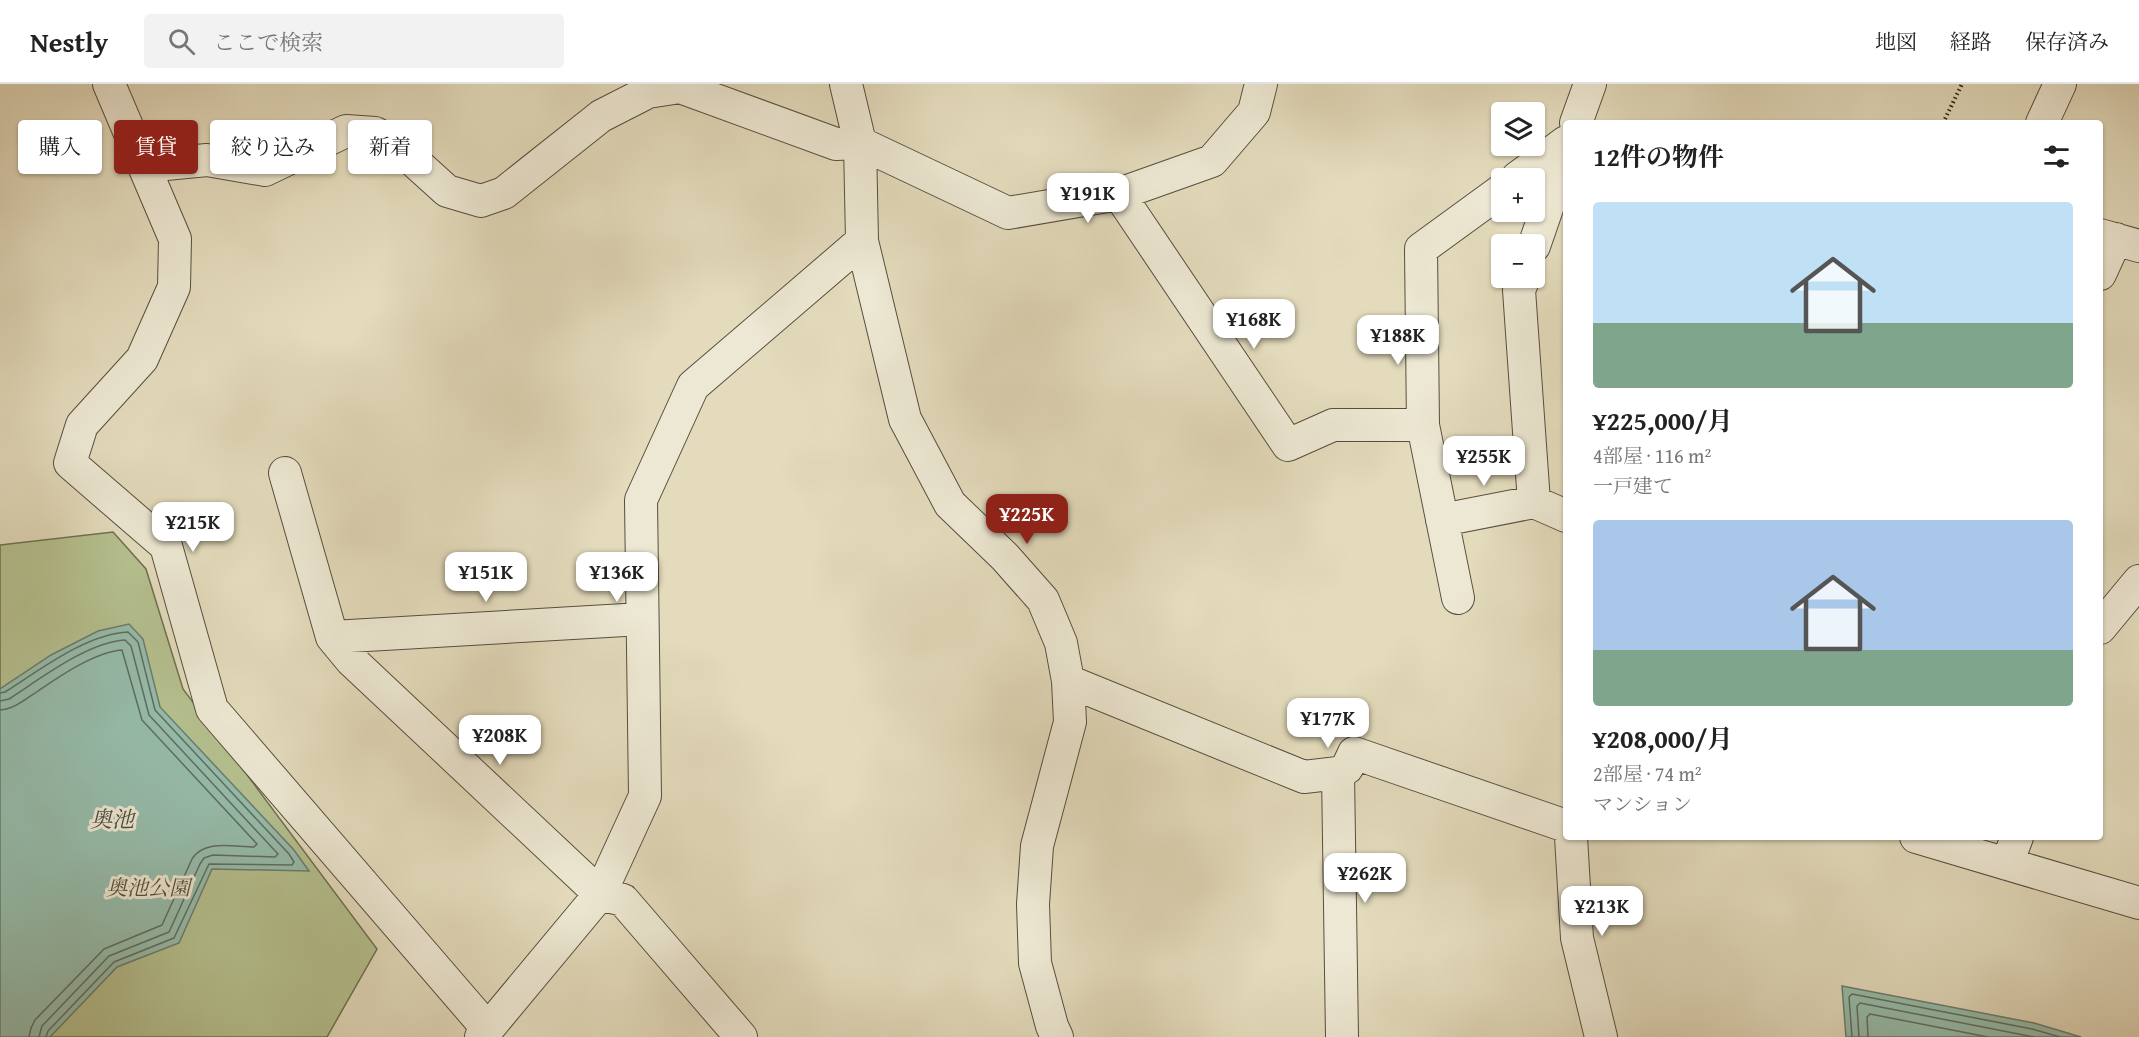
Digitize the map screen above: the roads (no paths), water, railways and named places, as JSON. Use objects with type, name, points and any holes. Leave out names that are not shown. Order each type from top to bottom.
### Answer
[{"type":"street","points":[[109,84],[125,120]]},
{"type":"street","points":[[846,84],[860,143],[861,241],[905,419],[950,504],[1005,556],[1043,600],[1061,643],[1068,681],[1070,722],[1037,846],[1033,904],[1035,963],[1057,1037]]},
{"type":"street","points":[[198,161],[207,160],[265,170],[346,131],[375,133],[395,144],[447,191],[481,201],[504,193],[601,116],[648,92],[680,87],[836,144],[860,143],[1008,213],[1119,194],[1212,161],[1254,112],[1261,84]]},
{"type":"street","points":[[1577,120],[1590,84]]},
{"type":"street","points":[[2043,120],[2060,84]]},
{"type":"street","points":[[1531,168],[1563,144]]},
{"type":"street","points":[[1538,234],[1563,162]]},
{"type":"street","points":[[148,174],[176,239],[174,287],[142,359],[82,425],[70,463],[166,546],[212,709],[484,1032],[600,894],[645,796],[642,500],[693,386],[861,241]]},
{"type":"street","points":[[1119,194],[1288,445],[1333,425],[1423,425]]},
{"type":"street","points":[[1458,598],[1423,425],[1421,249],[1491,198]]},
{"type":"street","points":[[2103,268],[2118,240]]},
{"type":"street","points":[[1521,288],[1534,502]]},
{"type":"street","points":[[285,473],[332,637],[351,660],[600,894],[623,900],[741,1037]]},
{"type":"street","points":[[1442,520],[1534,502],[1563,515]]},
{"type":"street","points":[[2103,624],[2139,580]]},
{"type":"street","points":[[332,637],[642,619]]},
{"type":"street","points":[[1068,681],[1304,777],[1338,773],[1347,768],[1354,753],[1563,825]]},
{"type":"street","points":[[1338,773],[1342,1037]]},
{"type":"street","points":[[1571,840],[1577,938],[1602,1037]]},
{"type":"street","points":[[1938,840],[2012,850],[2139,903]]},
{"type":"water","name":"奥池","points":[[129,624],[143,639],[160,707],[294,850],[309,871],[212,869],[179,943],[117,967],[50,1037],[0,1037],[0,689],[51,655],[98,631]]},
{"type":"water","points":[[1842,986],[2034,1023],[2081,1037],[1846,1037]]},
{"type":"park label","name":"奥池公園","points":[[148,888]]}]
